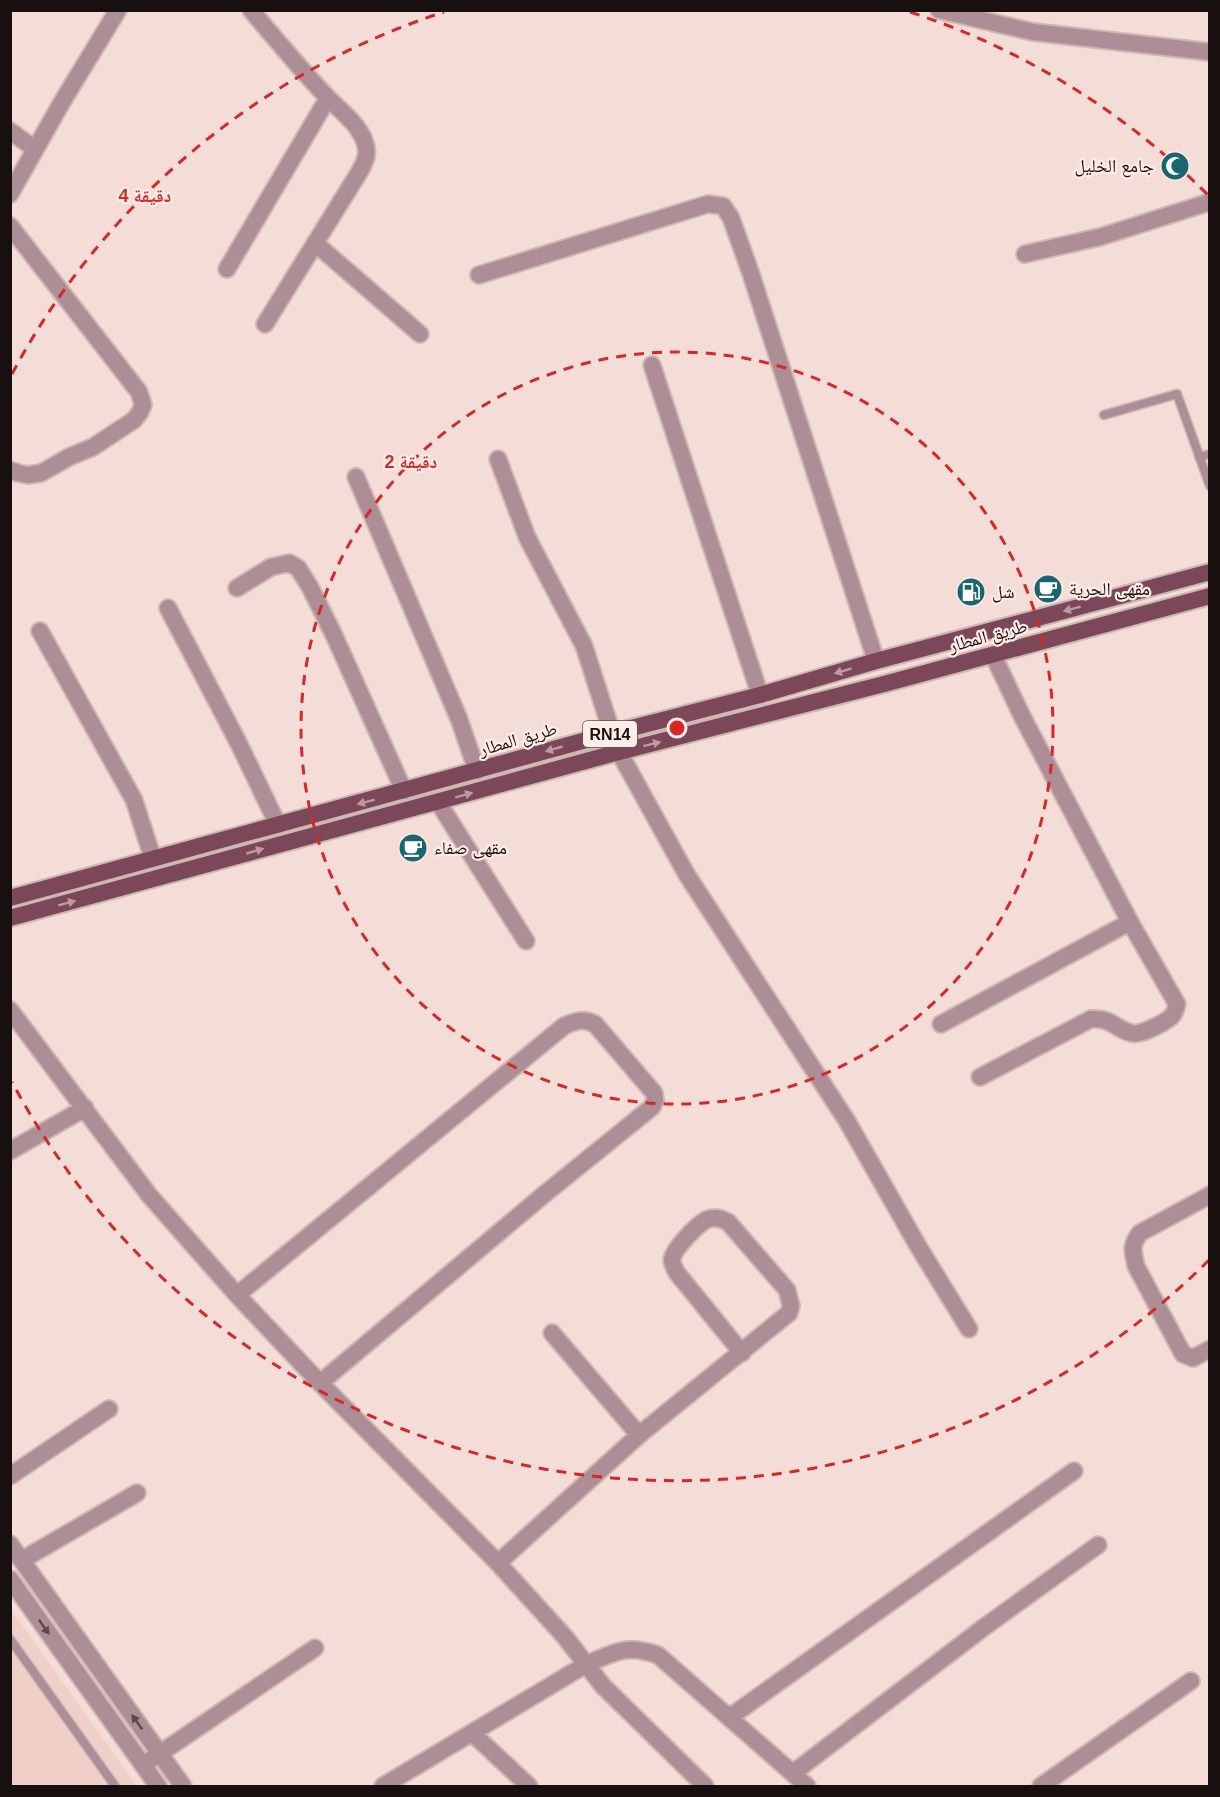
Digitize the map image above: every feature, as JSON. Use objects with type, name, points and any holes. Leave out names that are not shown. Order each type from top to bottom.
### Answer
[{"type":"main road","name":"طريق المطار","points":[[10,898],[1209,572]]},
{"type":"main road","name":"طريق المطار","points":[[10,918],[619,752],[993,655],[1209,596]]},
{"type":"street","points":[[10,194],[117,10]]},
{"type":"street","points":[[251,10],[328,98],[354,124],[365,141],[367,150],[366,160],[265,324]]},
{"type":"street","points":[[939,10],[1033,32],[1209,52]]},
{"type":"street","points":[[227,269],[328,98]]},
{"type":"street","points":[[10,131],[35,149]]},
{"type":"street","points":[[1025,254],[1100,237],[1209,202]]},
{"type":"street","points":[[479,275],[697,208],[716,204],[723,206],[731,218],[750,271],[876,662]]},
{"type":"street","points":[[10,226],[139,392],[143,405],[134,420],[93,447],[41,473],[28,475],[10,470]]},
{"type":"street","points":[[315,243],[420,334]]},
{"type":"street","points":[[652,365],[760,695]]},
{"type":"street","points":[[498,459],[527,537],[584,646],[612,733]]},
{"type":"street","points":[[356,477],[459,719],[477,771]]},
{"type":"street","points":[[237,588],[271,567],[289,563],[298,567],[333,633],[404,792]]},
{"type":"street","points":[[168,608],[238,742],[278,825]]},
{"type":"street","points":[[40,632],[134,800],[153,859]]},
{"type":"street","points":[[980,1077],[1090,1019],[1113,1022],[1131,1034],[1137,1034],[1171,1017],[1177,1004],[1130,922],[1023,718],[993,655]]},
{"type":"street","points":[[619,752],[687,875],[848,1121],[918,1246],[969,1329]]},
{"type":"street","points":[[438,802],[525,941]]},
{"type":"street","points":[[941,1023],[1130,922]]},
{"type":"street","points":[[10,1010],[149,1195],[237,1295],[320,1383],[498,1563],[564,1637],[603,1686],[636,1721],[705,1786]]},
{"type":"street","points":[[237,1295],[564,1026],[578,1020],[587,1020],[595,1024],[654,1093],[655,1100],[652,1107],[320,1383]]},
{"type":"street","points":[[10,1151],[85,1108]]},
{"type":"street","points":[[1209,1195],[1140,1233],[1133,1242],[1136,1266],[1183,1354],[1193,1358],[1209,1349]]},
{"type":"street","points":[[498,1563],[639,1435],[742,1353],[785,1318],[791,1306],[787,1290],[728,1222],[721,1218],[714,1218],[706,1220],[678,1246],[674,1253],[673,1266],[742,1353]]},
{"type":"street","points":[[552,1333],[639,1435]]},
{"type":"street","points":[[10,1476],[109,1409]]},
{"type":"street","points":[[730,1717],[1074,1471]]},
{"type":"street","points":[[22,1560],[137,1492]]},
{"type":"street","points":[[10,1544],[183,1786]]},
{"type":"street","points":[[792,1773],[983,1628],[1098,1545]]},
{"type":"street","points":[[10,1579],[158,1786]]},
{"type":"street","points":[[143,1765],[315,1648]]},
{"type":"street","points":[[383,1786],[585,1665],[617,1651],[640,1649],[658,1655],[807,1786]]},
{"type":"street","points":[[1041,1786],[1191,1681]]},
{"type":"street","points":[[472,1733],[529,1786]]},
{"type":"lane","points":[[1104,415],[1177,394],[1209,486]]},
{"type":"lane","points":[[1199,457],[1209,454]]},
{"type":"lane","points":[[10,1639],[115,1786]]},
{"type":"shaded area","points":[[10,1609],[20,1622],[137,1786],[11,1786]]},
{"type":"place","name":"جامع الخليل","points":[[1175,166]]},
{"type":"place","name":"مقهى الحرية","points":[[1048,589]]},
{"type":"place","name":"شل","points":[[971,592]]},
{"type":"place","name":"مقهى صفاء","points":[[413,848]]}]
